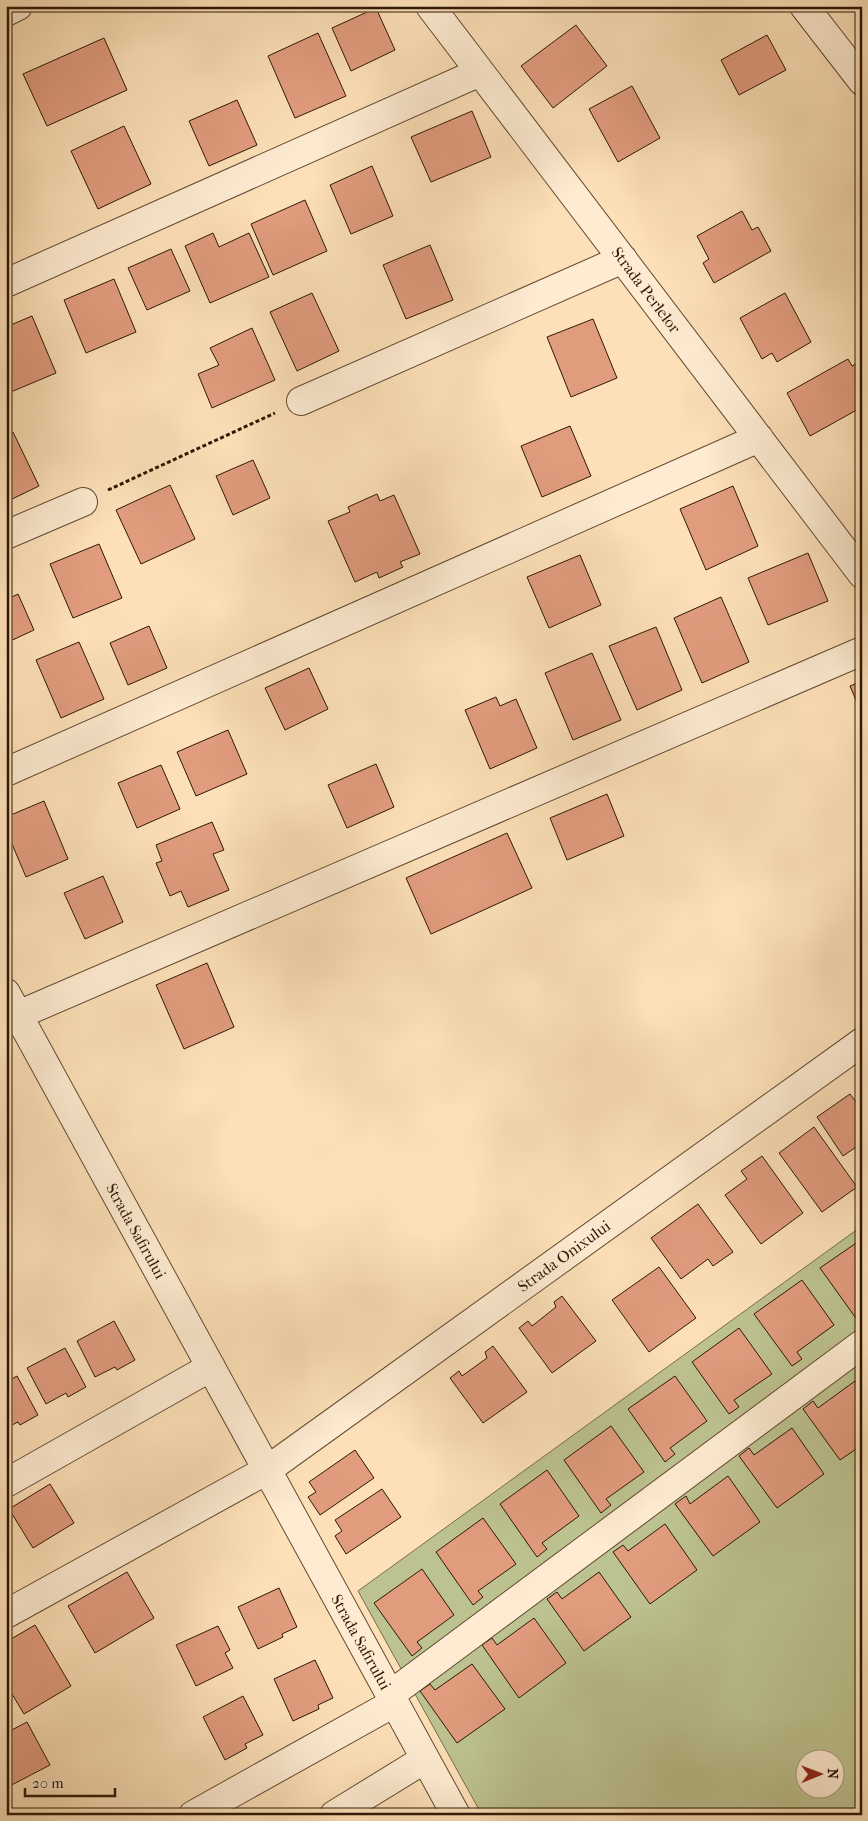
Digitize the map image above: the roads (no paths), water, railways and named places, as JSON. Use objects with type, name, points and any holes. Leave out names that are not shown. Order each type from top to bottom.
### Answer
[{"type":"street","points":[[6,12],[18,6]]},
{"type":"street","name":"Strada Perlelor","points":[[430,6],[862,574]]},
{"type":"street","points":[[804,6],[862,81]]},
{"type":"street","points":[[6,283],[480,72]]},
{"type":"street","points":[[301,400],[623,259]]},
{"type":"street","points":[[6,772],[758,438]]},
{"type":"street","points":[[6,535],[82,502]]},
{"type":"street","points":[[12,1004],[862,651]]},
{"type":"street","name":"Strada Safirului","points":[[12,1004],[456,1815]]},
{"type":"street","name":"Strada Onixului","points":[[267,1470],[862,1042]]},
{"type":"street","points":[[193,1815],[392,1699],[862,1344]]},
{"type":"street","points":[[6,1483],[211,1367]]},
{"type":"street","points":[[6,1614],[267,1470]]},
{"type":"street","points":[[334,1815],[425,1759]]}]
